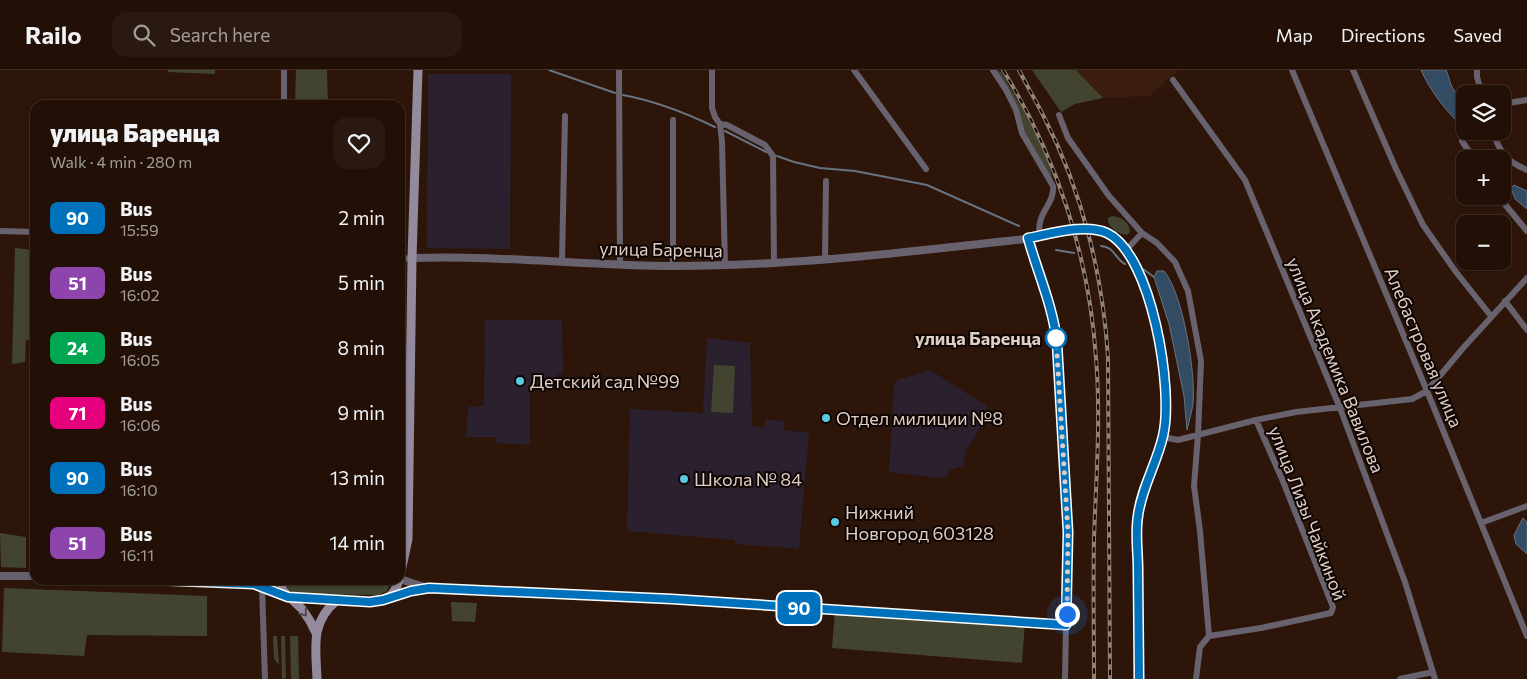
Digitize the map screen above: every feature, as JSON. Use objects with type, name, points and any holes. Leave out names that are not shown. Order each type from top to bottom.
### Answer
[{"type":"main road","points":[[405,549],[408,539],[411,436],[412,258],[418,70]]},
{"type":"main road","points":[[282,585],[282,590],[302,609],[316,633]]},
{"type":"main road","points":[[287,596],[370,602],[390,597],[395,592],[398,585]]},
{"type":"main road","points":[[317,679],[316,633],[327,608],[336,601]]},
{"type":"street","points":[[284,70],[284,100]]},
{"type":"street","points":[[618,70],[620,265]]},
{"type":"street","points":[[712,70],[712,108],[720,124],[724,266]]},
{"type":"street","points":[[854,70],[926,168]]},
{"type":"street","points":[[994,70],[1016,110],[1022,133],[1053,186],[1054,193],[1040,221],[1040,236]]},
{"type":"street","name":"Алебастровая улица","points":[[1292,70],[1427,391],[1527,636]]},
{"type":"street","points":[[1353,70],[1396,169],[1423,225],[1456,272],[1492,316]]},
{"type":"street","points":[[1477,70],[1479,85]]},
{"type":"street","name":"улица Академика Вавилова","points":[[1173,80],[1245,180],[1340,408],[1405,582],[1435,679]]},
{"type":"street","points":[[1511,103],[1527,100]]},
{"type":"street","points":[[1059,115],[1068,138],[1109,196],[1142,233],[1157,244],[1175,262],[1188,291],[1201,361],[1194,486],[1209,636],[1200,647],[1196,679]]},
{"type":"street","points":[[562,262],[565,116]]},
{"type":"street","points":[[673,120],[673,266]]},
{"type":"street","points":[[720,124],[727,125],[765,145],[773,156],[774,264]]},
{"type":"street","points":[[1495,140],[1500,152],[1516,165],[1527,170]]},
{"type":"street","points":[[1462,141],[1468,150]]},
{"type":"street","points":[[825,260],[826,182]]},
{"type":"street","points":[[1505,205],[1527,231]]},
{"type":"street","name":"улица Баренца","points":[[412,258],[510,259],[673,266],[774,264],[1028,238],[1080,230],[1106,232],[1127,249]]},
{"type":"street","points":[[0,231],[30,232]]},
{"type":"street","points":[[1139,679],[1138,516],[1163,437],[1166,418],[1162,348],[1140,276],[1127,249],[1142,233]]},
{"type":"street","points":[[1028,238],[1054,317],[1057,343],[1068,532],[1065,679]]},
{"type":"street","points":[[405,259],[412,258]]},
{"type":"street","points":[[1163,437],[1178,440],[1296,412],[1412,399],[1427,391],[1527,278]]},
{"type":"street","points":[[1505,301],[1527,330]]},
{"type":"street","name":"улица Лизы Чайкиной","points":[[1209,636],[1305,619],[1331,612],[1333,607],[1282,479],[1256,420]]},
{"type":"street","points":[[1481,523],[1527,506]]},
{"type":"street","points":[[0,576],[30,576]]},
{"type":"street","points":[[405,580],[429,588]]},
{"type":"street","points":[[247,585],[258,586],[287,596]]},
{"type":"street","points":[[258,586],[265,679]]},
{"type":"street","points":[[390,597],[429,588],[672,599],[1066,625]]},
{"type":"street","points":[[1400,679],[1433,672]]},
{"type":"shaded area","points":[[1076,70],[1178,70],[1150,96],[1103,98]]},
{"type":"shaded area","points":[[428,74],[511,74],[510,249],[427,248]]},
{"type":"shaded area","name":"Детский сад №99","points":[[485,320],[562,320],[563,374],[556,375],[557,387],[530,388],[530,445],[495,443],[496,437],[466,437],[468,407],[484,406]]},
{"type":"shaded area","name":"Школа № 84","points":[[707,338],[750,343],[752,426],[764,428],[765,419],[784,421],[784,430],[809,433],[799,549],[735,544],[735,540],[627,531],[630,409],[703,413]]},
{"type":"shaded area","points":[[930,370],[987,406],[987,417],[967,449],[963,466],[949,470],[947,476],[940,478],[889,472],[894,386],[897,380]]},
{"type":"green space","points":[[168,70],[215,70],[215,74],[168,72]]},
{"type":"green space","points":[[296,70],[327,70],[328,100],[295,100]]},
{"type":"green space","points":[[996,70],[1001,72],[1032,126],[1047,158],[1052,181],[1023,129]]},
{"type":"green space","points":[[1032,70],[1076,70],[1103,98],[1075,104],[1061,112]]},
{"type":"green space","points":[[1112,216],[1122,219],[1127,223],[1130,232],[1127,235],[1111,228],[1108,218]]},
{"type":"green space","points":[[15,248],[30,250],[30,340],[26,340],[25,362],[12,364]]},
{"type":"green space","points":[[714,365],[735,366],[733,413],[711,412]]},
{"type":"green space","points":[[0,533],[26,537],[26,568],[1,567]]},
{"type":"green space","points":[[287,585],[389,585],[389,587],[386,592],[379,595],[296,594],[287,589]]},
{"type":"green space","points":[[4,588],[207,596],[207,636],[87,635],[84,656],[2,652]]},
{"type":"green space","points":[[451,602],[477,603],[475,622],[452,621]]},
{"type":"green space","points":[[835,610],[1025,622],[1022,663],[832,648]]},
{"type":"green space","points":[[273,636],[277,636],[279,665],[274,659]]},
{"type":"green space","points":[[281,636],[285,636],[286,678],[282,679]]},
{"type":"green space","points":[[290,636],[298,636],[299,679],[291,679]]},
{"type":"water","points":[[1421,70],[1446,70],[1456,92],[1456,120],[1440,102]]},
{"type":"water","points":[[1514,185],[1527,191],[1527,209],[1515,199],[1511,188]]},
{"type":"water","points":[[1157,271],[1164,271],[1171,282],[1187,334],[1192,373],[1193,406],[1187,430],[1184,396],[1169,324],[1154,277]]},
{"type":"water","points":[[1523,518],[1527,522],[1527,554],[1516,544],[1514,535]]},
{"type":"waterway","points":[[549,70],[615,93]]},
{"type":"waterway","points":[[623,95],[670,108],[715,127]]},
{"type":"waterway","points":[[725,131],[766,152]]},
{"type":"waterway","points":[[777,156],[820,168],[855,171],[927,185],[1019,226]]},
{"type":"waterway","points":[[1101,246],[1112,251],[1125,264]]},
{"type":"waterway","points":[[1056,250],[1074,253]]},
{"type":"waterway","points":[[1143,269],[1154,277]]},
{"type":"railway","points":[[1003,70],[1039,137],[1067,208],[1078,245],[1092,320],[1098,404],[1094,557],[1094,679]]},
{"type":"railway","points":[[1019,70],[1057,145],[1080,204],[1096,265],[1101,296],[1108,358],[1110,679]]},
{"type":"bus line","name":"90","points":[[257,585],[285,594],[288,597],[336,601],[370,602],[429,588],[672,599],[1066,625],[1068,603],[1068,532],[1057,343],[1054,317],[1028,238],[1086,229],[1096,230],[1106,232],[1127,249],[1140,276],[1162,348],[1166,418],[1163,437],[1138,516],[1139,679]]},
{"type":"place","name":"улица Баренца","points":[[1056,338]]},
{"type":"place","name":"Детский сад №99","points":[[520,381]]},
{"type":"place","name":"Отдел милиции №8","points":[[826,418]]},
{"type":"place","name":"Школа № 84","points":[[684,479]]},
{"type":"place","name":"Нижний Новгород 603128","points":[[835,522]]},
{"type":"route","points":[[1056,338],[1068,532],[1067,614]]}]
